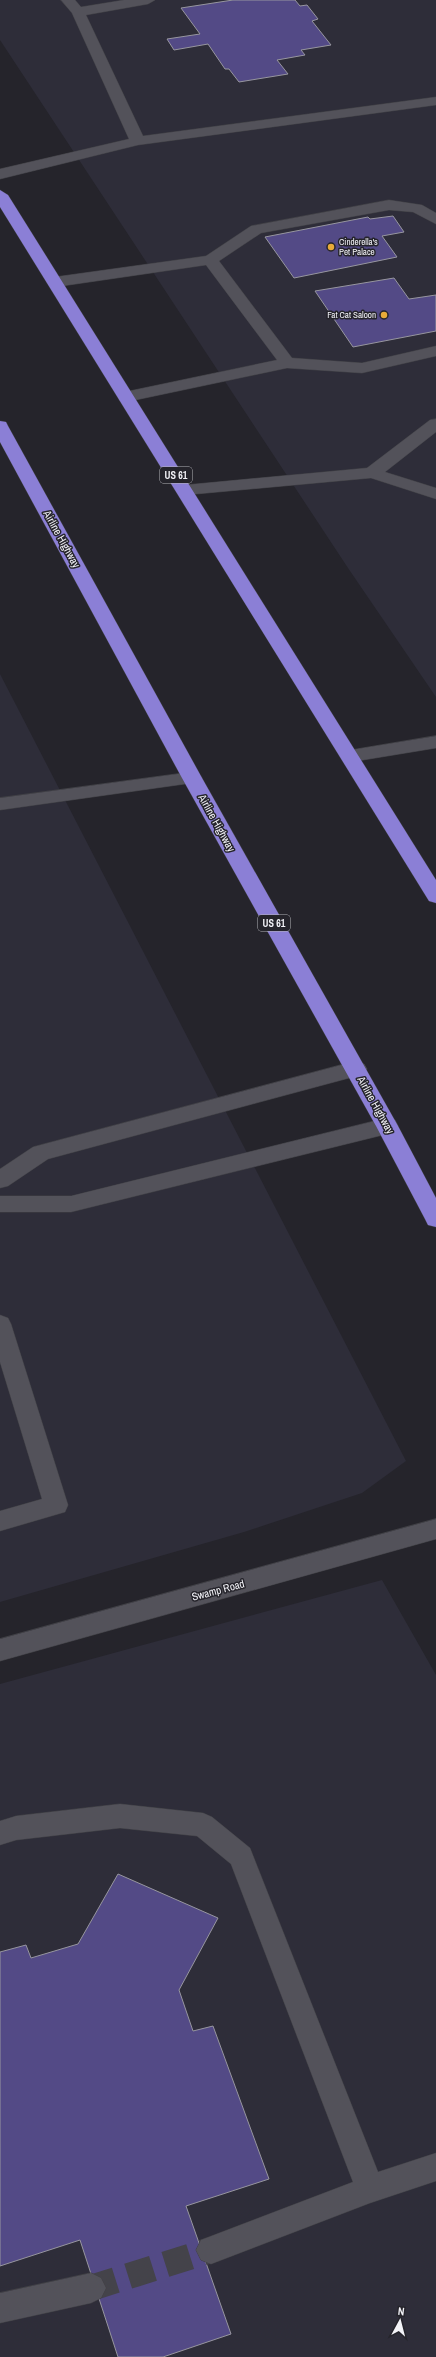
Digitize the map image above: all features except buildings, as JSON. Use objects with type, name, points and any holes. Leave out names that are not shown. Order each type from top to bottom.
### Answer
[{"type":"highway","name":"US 61","points":[[0,196],[351,756],[436,896]]},
{"type":"highway","name":"Airline Highway","points":[[0,426],[192,778],[356,1068],[436,1219]]},
{"type":"street","points":[[68,0],[78,12],[138,141]]},
{"type":"street","points":[[78,12],[148,0]]},
{"type":"street","points":[[0,174],[138,141],[436,101]]},
{"type":"street","points":[[54,282],[210,260],[256,229],[389,204],[417,208],[436,219]]},
{"type":"street","points":[[210,260],[287,363]]},
{"type":"street","points":[[126,397],[287,363],[362,368],[436,351]]},
{"type":"street","points":[[372,473],[436,424]]},
{"type":"street","points":[[185,490],[372,473],[436,494]]},
{"type":"street","points":[[351,756],[436,742]]},
{"type":"street","points":[[0,804],[192,778]]},
{"type":"street","points":[[0,1180],[41,1153],[356,1068]]},
{"type":"street","points":[[0,1204],[71,1204],[387,1126]]},
{"type":"street","points":[[0,1324],[56,1505],[0,1521]]},
{"type":"street","name":"Swamp Road","points":[[0,1650],[436,1529]]},
{"type":"street","points":[[0,1833],[16,1828],[120,1816],[203,1825],[240,1856],[370,2189]]},
{"type":"street","points":[[211,2250],[370,2189],[436,2167]]},
{"type":"street","points":[[0,2308],[90,2288]]},
{"type":"shaded area","points":[[0,0],[436,0],[436,697],[348,568],[0,40]]},
{"type":"shaded area","points":[[0,674],[406,1461],[362,1493],[244,1532],[0,1602]]},
{"type":"shaded area","points":[[382,1580],[436,1675],[436,2357],[0,2357],[0,1684]]},
{"type":"tunnel","points":[[91,2288],[211,2250]]},
{"type":"place","name":"Cinderella's Pet Palace","points":[[331,247]]},
{"type":"place","name":"Fat Cat Saloon","points":[[384,315]]}]
